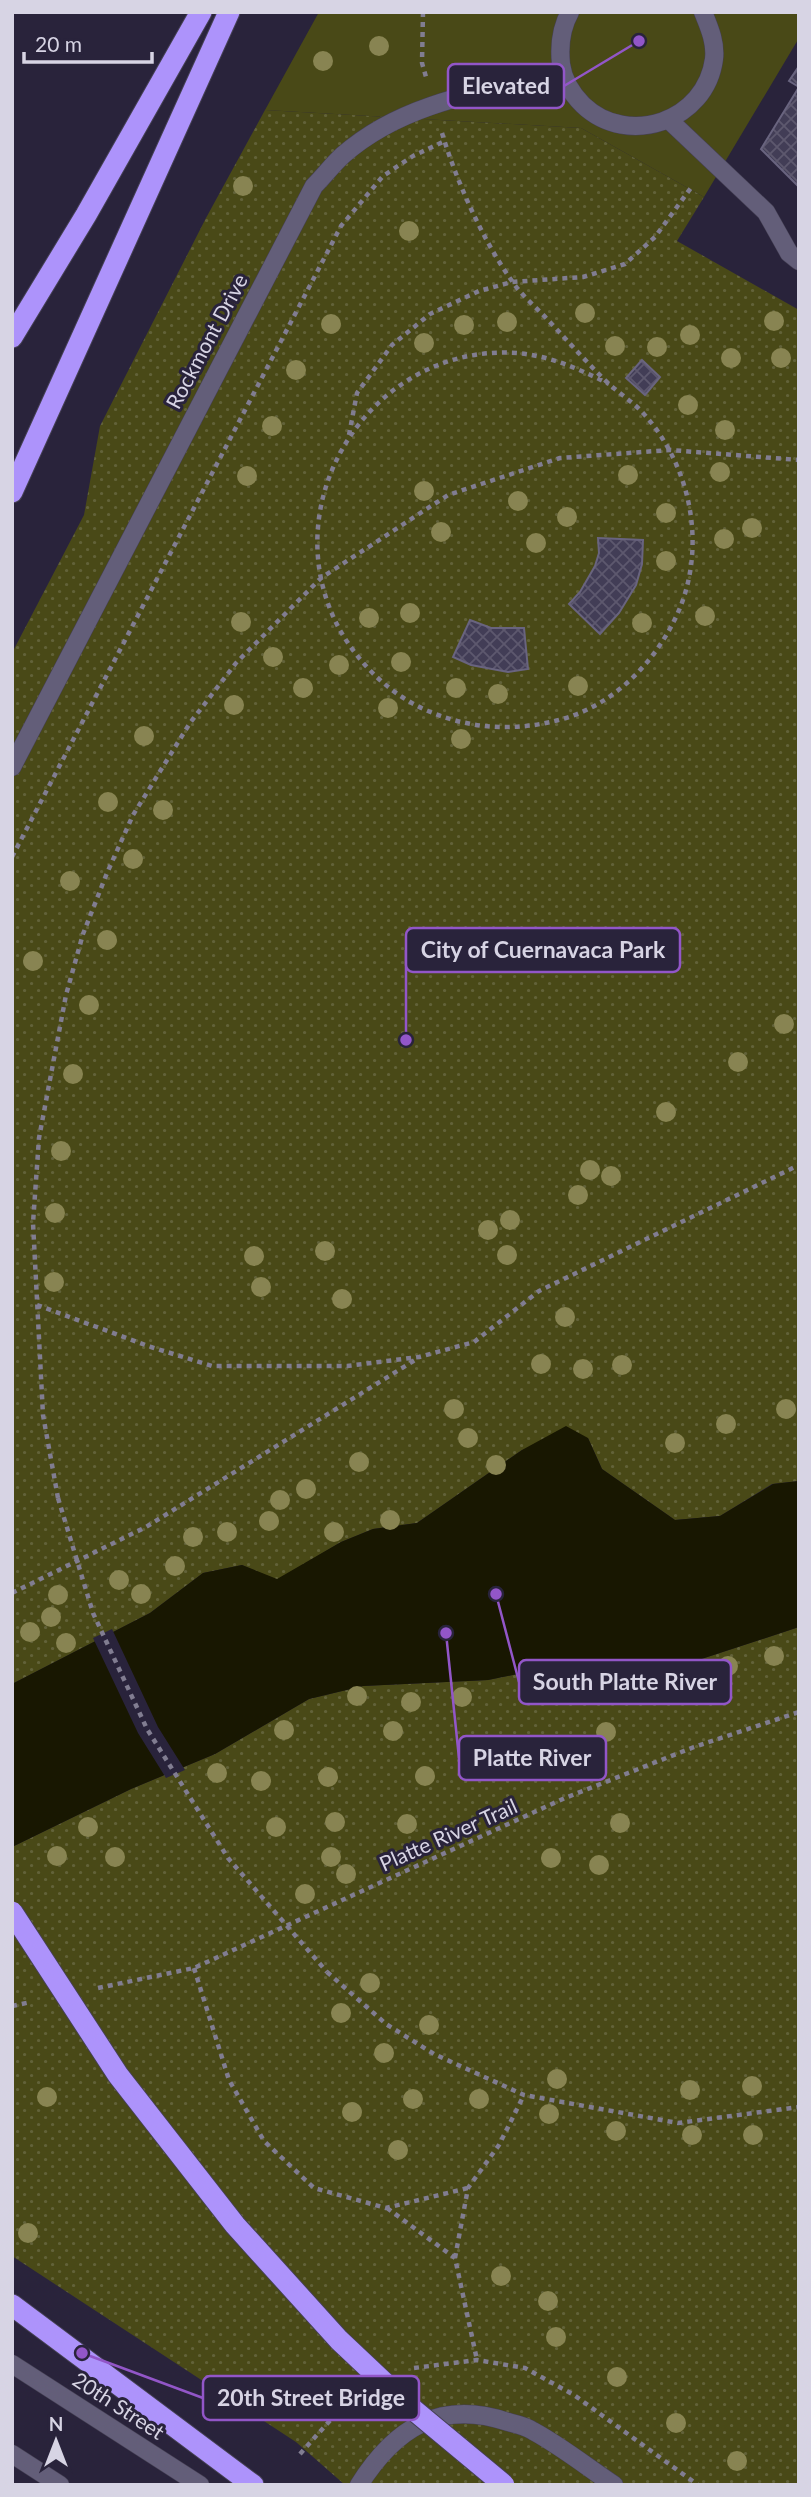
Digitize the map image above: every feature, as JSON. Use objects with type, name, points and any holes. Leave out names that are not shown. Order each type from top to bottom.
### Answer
[{"type":"highway","points":[[12,337],[86,215],[201,12]]},
{"type":"highway","points":[[12,492],[229,12]]},
{"type":"highway","points":[[12,1912],[118,2076],[235,2225],[339,2340],[409,2406],[504,2485]]},
{"type":"highway","points":[[12,2305],[253,2485]]},
{"type":"street","points":[[570,12],[564,22],[559,48],[562,74],[575,97],[594,116],[618,125],[645,128],[670,121],[691,105],[706,84],[714,58],[712,34],[703,12]]},
{"type":"street","name":"Rockmont Drive","points":[[12,767],[314,186],[344,154],[380,128],[433,103],[562,74]]},
{"type":"street","points":[[670,121],[766,212],[789,253],[799,261]]},
{"type":"street","name":"20th Street","points":[[12,2364],[200,2485]]},
{"type":"street","points":[[359,2485],[375,2460],[408,2430],[446,2414],[489,2416],[532,2430],[614,2485]]},
{"type":"street","points":[[12,2454],[60,2485]]},
{"type":"path","points":[[12,857],[341,226],[383,176],[413,156],[445,141],[476,218],[512,282],[609,384],[643,413],[670,450],[685,487],[693,527],[691,567],[682,606],[664,642],[638,674],[607,699],[570,717],[531,727],[491,728],[451,720],[413,705],[380,681],[353,652],[332,617],[321,578],[317,541],[320,504],[331,468],[349,436],[370,411],[394,389],[422,372],[452,360],[484,354],[527,355],[559,362],[609,384]]},
{"type":"path","points":[[349,436],[357,393],[392,345],[429,314],[479,291],[512,282],[583,277],[625,264],[656,237],[710,159]]},
{"type":"path","points":[[799,460],[670,450],[560,458],[448,495],[321,578],[236,663],[190,723],[133,816],[107,873],[83,934],[66,995],[38,1138],[33,1223],[43,1415],[58,1498],[93,1613],[148,1729],[228,1858],[327,1972],[387,2024],[434,2054],[524,2095],[678,2123],[799,2107]]},
{"type":"path","points":[[37,1305],[151,1347],[212,1366],[347,1366],[419,1357],[474,1342],[539,1291],[799,1165]]},
{"type":"path","points":[[12,1593],[146,1527],[419,1357]]},
{"type":"path","name":"Platte River Trail","points":[[387,2208],[314,2188],[264,2141],[229,2080],[194,1968],[565,1797],[694,1747],[799,1712]]},
{"type":"path","points":[[524,2095],[499,2145],[468,2188],[454,2258],[477,2360],[525,2368],[550,2381],[574,2395],[698,2485]]},
{"type":"path","points":[[387,2208],[468,2188]]},
{"type":"path","points":[[387,2208],[454,2258]]},
{"type":"shaded area","points":[[319,12],[799,12],[799,38],[704,197],[581,128],[265,110]]},
{"type":"shaded area","points":[[265,110],[581,128],[704,197],[677,241],[799,310],[799,1481],[772,1484],[720,1516],[675,1520],[602,1469],[588,1438],[522,1450],[417,1523],[373,1529],[341,1542],[277,1580],[242,1565],[203,1573],[150,1613],[12,1684],[12,653],[84,515],[100,426],[206,218]]},
{"type":"shaded area","points":[[566,1426],[588,1438],[602,1469],[675,1520],[720,1516],[773,1484],[799,1481],[799,1627],[677,1667],[556,1666],[488,1680],[363,1686],[309,1699],[215,1754],[131,1789],[12,1847],[12,1684],[150,1613],[203,1573],[242,1565],[277,1579],[341,1542],[373,1529],[417,1523],[522,1450]]},
{"type":"shaded area","points":[[799,1627],[799,2485],[345,2485],[296,2442],[12,2256],[12,1847],[131,1789],[215,1754],[309,1699],[363,1686],[488,1680],[556,1666],[677,1667]]},
{"type":"pier","points":[[112,1629],[158,1727],[185,1770],[166,1778],[138,1733],[93,1638]]},
{"type":"building","points":[[799,66],[799,87],[789,81]]},
{"type":"building","points":[[799,87],[799,187],[761,149]]},
{"type":"building","points":[[642,360],[660,377],[645,395],[626,378]]},
{"type":"building","points":[[598,538],[643,540],[642,564],[636,585],[619,613],[600,634],[569,604],[580,592],[595,566],[599,553]]},
{"type":"building","points":[[470,620],[491,628],[524,628],[528,669],[508,672],[471,665],[453,657]]},
{"type":"place","name":"Elevated","points":[[639,41]]},
{"type":"place","name":"City of Cuernavaca Park","points":[[406,1040]]},
{"type":"place","name":"South Platte River","points":[[496,1594]]},
{"type":"place","name":"Platte River","points":[[446,1633]]},
{"type":"place","name":"20th Street Bridge","points":[[82,2353]]}]
